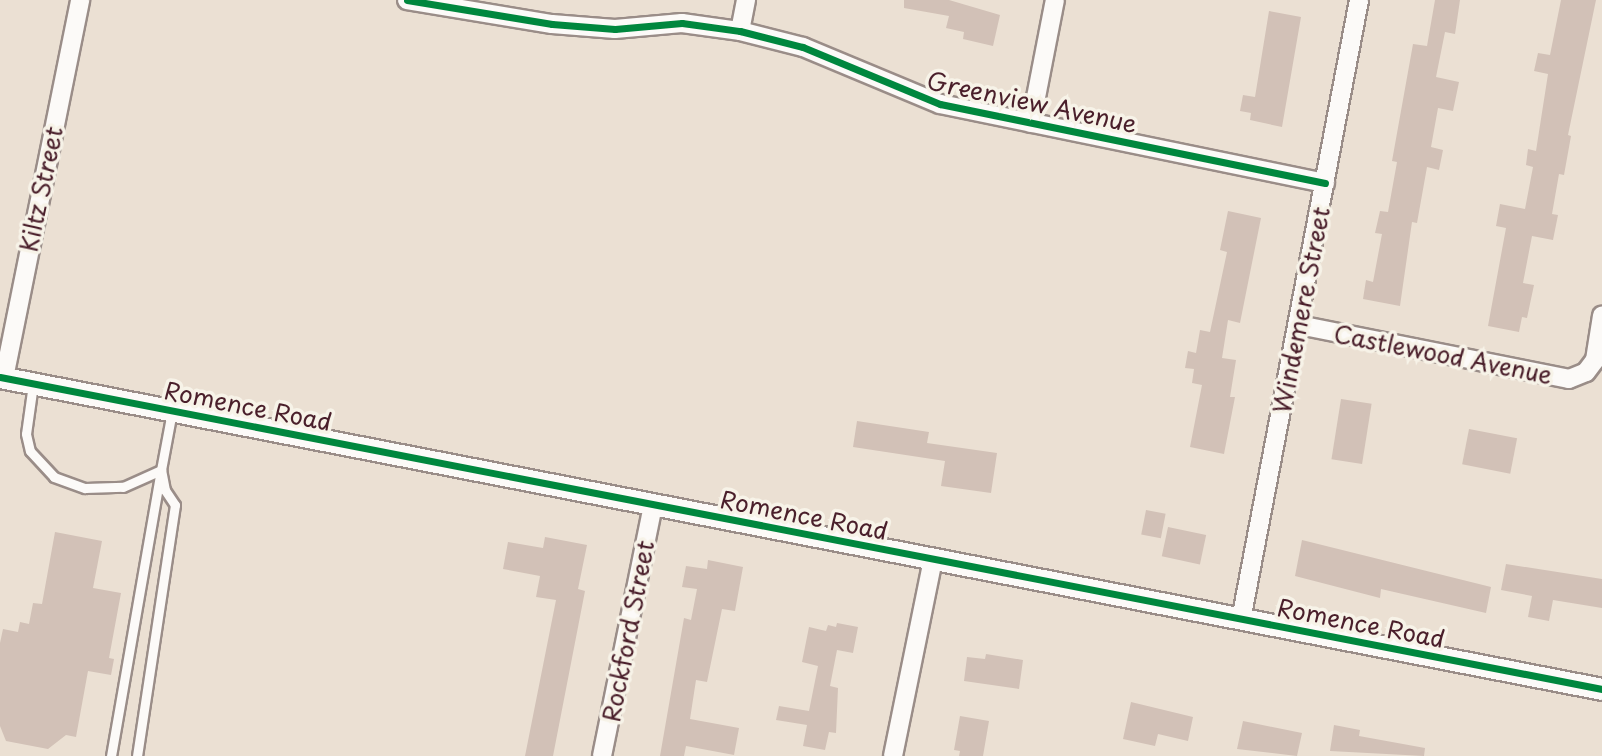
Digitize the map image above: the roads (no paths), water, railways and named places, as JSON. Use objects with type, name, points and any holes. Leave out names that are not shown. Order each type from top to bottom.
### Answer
[{"type":"street","name":"Kiltz Street","points":[[2,378],[80,0]]},
{"type":"street","name":"Greenview Avenue","points":[[407,0],[615,29],[682,23],[740,31],[803,47],[940,104],[1325,183]]},
{"type":"street","points":[[740,31],[746,0]]},
{"type":"street","points":[[1031,123],[1055,0]]},
{"type":"street","name":"Windemere Street","points":[[1241,620],[1359,0]]},
{"type":"street","name":"Castlewood Avenue","points":[[1299,325],[1569,379],[1586,372],[1595,360],[1602,316]]},
{"type":"street","name":"Romence Road","points":[[2,378],[1602,689]]},
{"type":"street","name":"Rockford Street","points":[[602,756],[653,505]]},
{"type":"street","points":[[893,756],[933,559]]},
{"type":"lane","points":[[33,384],[26,434],[30,451],[54,477],[102,489],[141,482],[161,470]]},
{"type":"lane","points":[[111,756],[172,411]]},
{"type":"lane","points":[[136,756],[176,505],[165,489],[161,470]]}]
